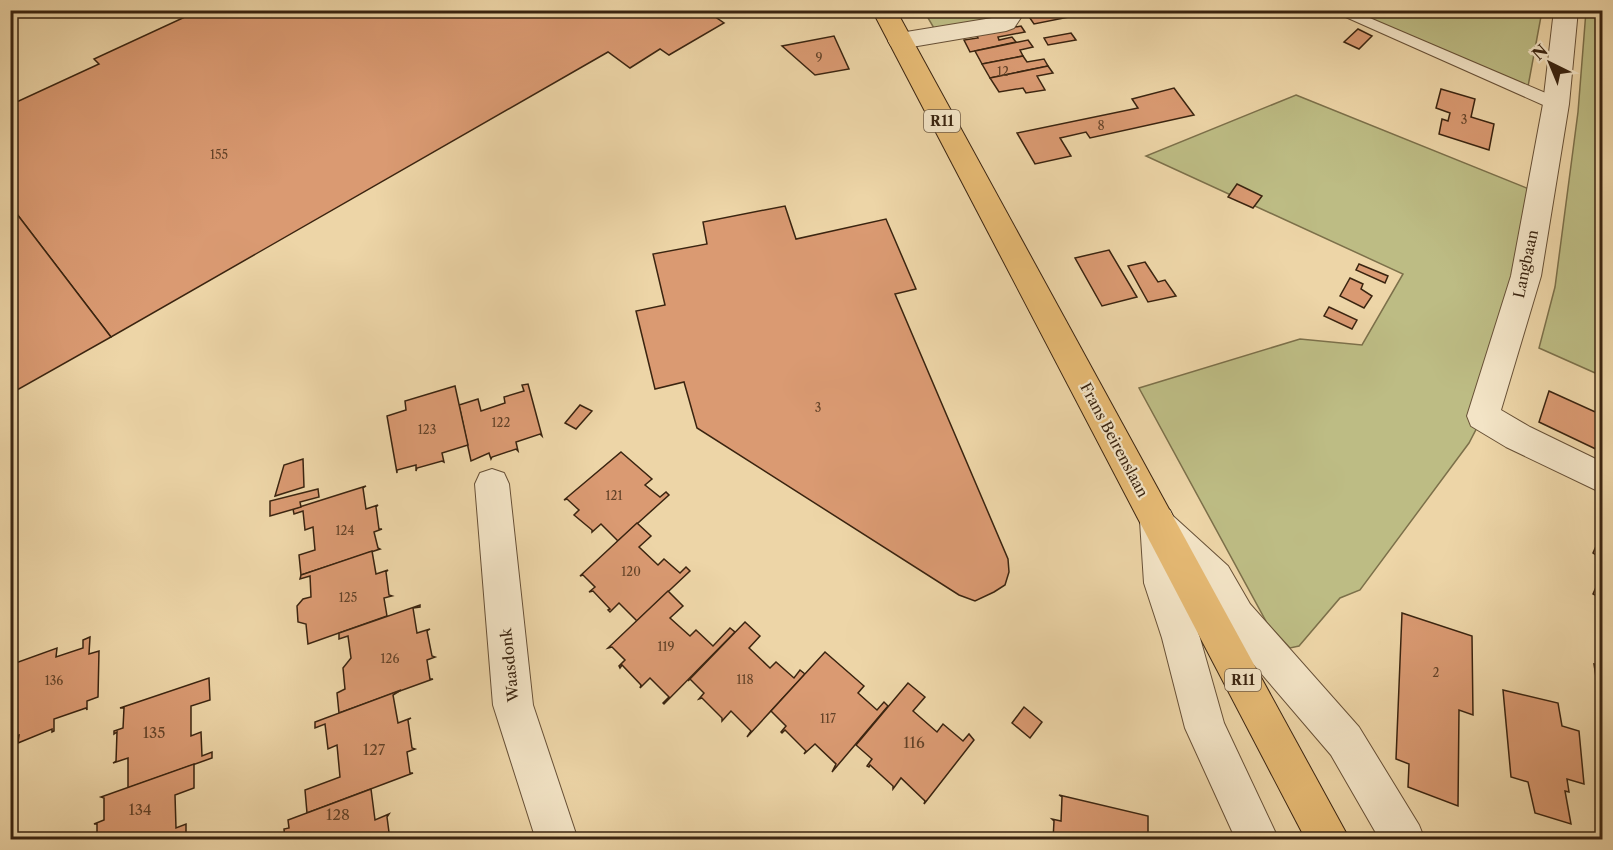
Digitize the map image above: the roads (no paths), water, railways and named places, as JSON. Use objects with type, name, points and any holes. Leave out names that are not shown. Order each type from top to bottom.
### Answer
[{"type":"main road","name":"Frans Beirenslaan","points":[[884,10],[1329,840]]},
{"type":"street","points":[[900,41],[1006,23],[1014,10]]},
{"type":"street","points":[[1556,104],[1566,10]]},
{"type":"street","name":"Langbaan","points":[[1556,104],[1539,193],[1527,276],[1483,416],[1602,478]]},
{"type":"street","name":"Waasdonk","points":[[492,484],[513,705],[557,840]]},
{"type":"street","points":[[1158,521],[1162,583],[1181,638],[1205,728],[1257,840]]},
{"type":"street","points":[[1158,521],[1215,578],[1237,617],[1288,679],[1345,741],[1404,840]]},
{"type":"lane","points":[[1337,10],[1556,104]]}]
